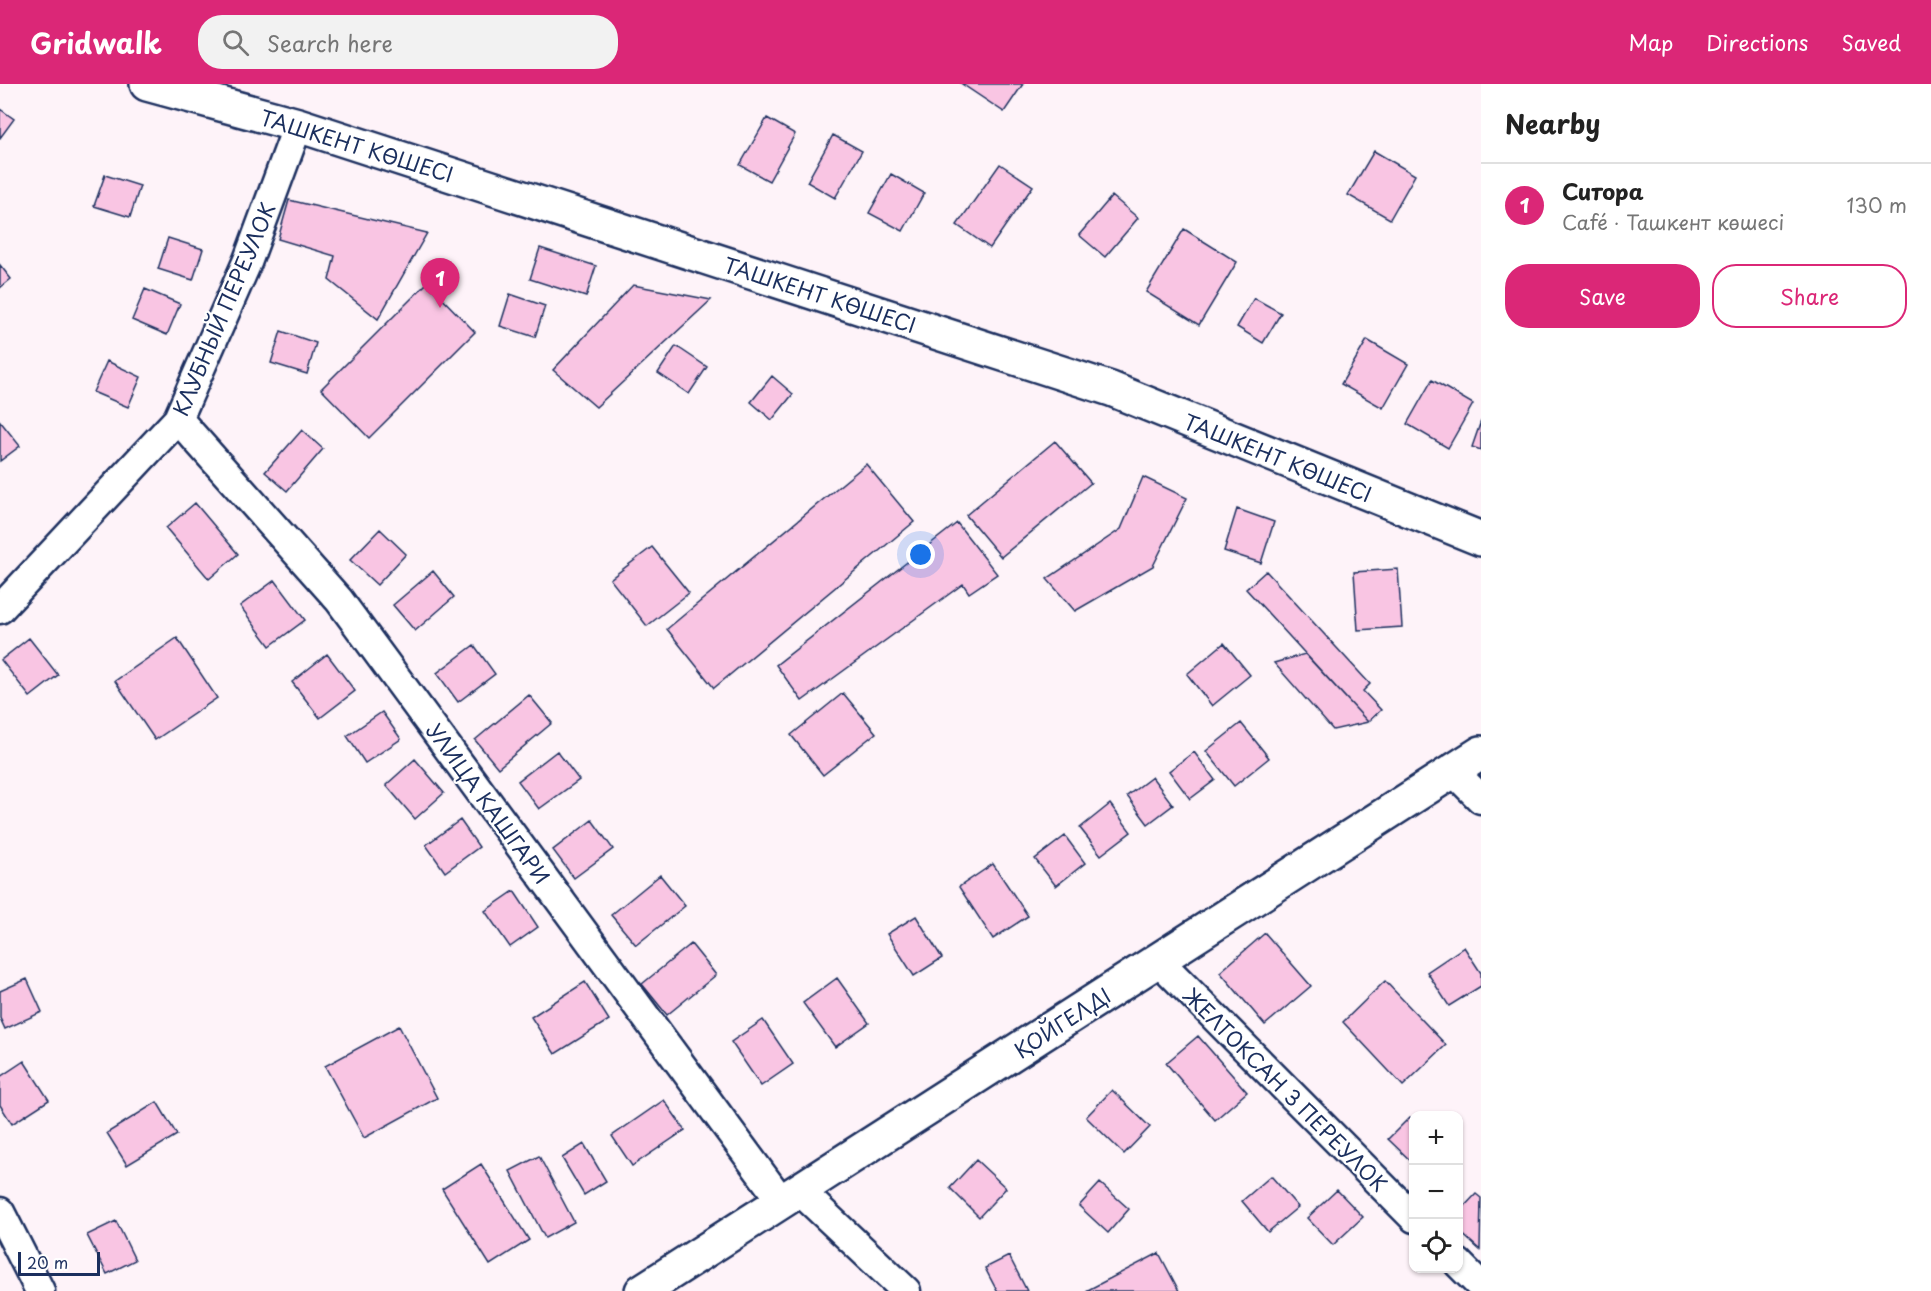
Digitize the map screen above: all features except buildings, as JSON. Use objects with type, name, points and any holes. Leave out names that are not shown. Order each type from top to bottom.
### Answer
[{"type":"main road","name":"ТАШКЕНТ КӨШЕСІ","points":[[147,84],[298,124],[1112,389],[1481,539]]},
{"type":"main road","name":"ҚОЙГЕЛДІ","points":[[642,1291],[1481,753]]},
{"type":"street","name":"КЛУБНЫЙ ПЕРЕУЛОК","points":[[0,609],[178,419],[248,260],[298,124]]},
{"type":"street","name":"УЛИЦА КАШГАРИ","points":[[178,419],[339,600],[791,1196],[906,1291]]},
{"type":"street","points":[[1453,771],[1481,799]]},
{"type":"street","name":"ЖЕЛТОКСАН 3 ПЕРЕУЛОК","points":[[1158,960],[1409,1214]]},
{"type":"street","points":[[0,1212],[40,1291]]},
{"type":"street","points":[[1463,1268],[1481,1286]]},
{"type":"place","name":"Ситора","points":[[440,308]]}]
